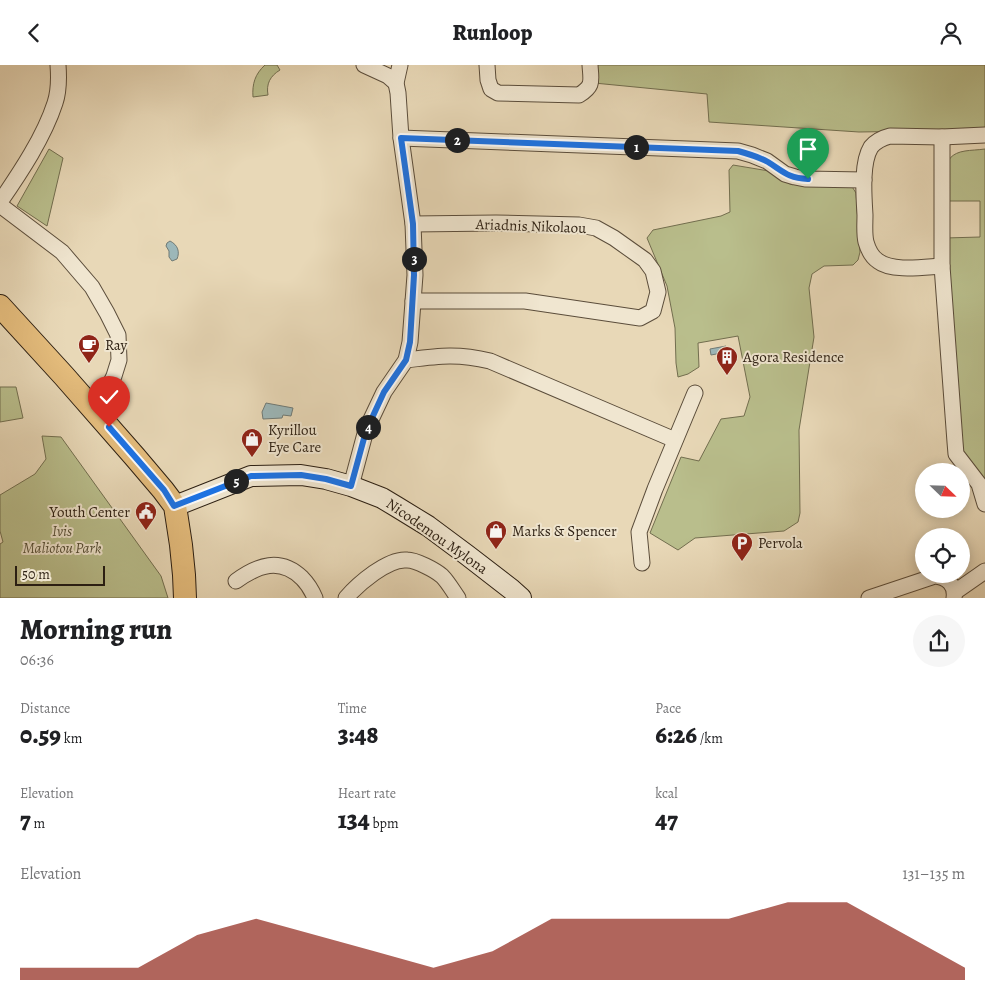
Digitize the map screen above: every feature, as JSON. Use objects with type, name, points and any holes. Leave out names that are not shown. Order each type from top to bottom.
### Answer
[{"type":"main road","points":[[0,306],[164,490],[174,506],[181,545],[185,598]]},
{"type":"main road","name":"Nicodemou Mylona","points":[[174,506],[251,476],[301,475],[326,479],[382,498],[428,526],[521,598]]},
{"type":"street","points":[[58,65],[59,81],[55,103],[47,122],[17,177],[0,203],[62,252],[92,287],[108,313],[118,335],[119,360],[114,376],[108,388],[90,406]]},
{"type":"street","points":[[364,65],[388,76],[396,83]]},
{"type":"street","points":[[351,486],[366,431],[384,392],[406,360],[410,342],[414,275],[413,224],[401,138],[396,83],[400,65]]},
{"type":"street","points":[[487,65],[491,89],[498,93],[579,95],[587,90],[591,83],[590,65]]},
{"type":"street","points":[[942,266],[889,267],[878,262],[869,251],[865,240],[864,180],[867,157],[870,149],[876,142],[890,136],[942,137],[985,135]]},
{"type":"street","points":[[942,137],[942,266],[956,454],[978,484],[985,504]]},
{"type":"street","points":[[401,138],[738,151],[767,161],[785,174],[795,177],[805,179],[864,180]]},
{"type":"street","name":"Ariadnis Nikolaou","points":[[413,224],[496,223],[579,225],[596,228],[645,260],[653,271],[658,292],[653,311],[640,318],[525,301],[413,301]]},
{"type":"street","points":[[406,360],[443,355],[473,357],[490,361],[676,440]]},
{"type":"street","points":[[642,563],[639,532],[695,393]]},
{"type":"street","points":[[346,598],[370,575],[405,559],[416,561],[442,576],[458,598]]},
{"type":"street","points":[[236,581],[250,571],[261,567],[274,565],[286,567],[306,581],[315,598]]},
{"type":"street","points":[[869,598],[934,576],[950,581],[954,595],[985,571]]},
{"type":"green space","points":[[265,65],[277,65],[280,70],[270,81],[268,95],[253,97],[255,79]]},
{"type":"green space","points":[[594,65],[985,65],[985,130],[859,132],[709,122],[707,94],[594,83]]},
{"type":"green space","points":[[49,149],[63,158],[47,226],[17,206]]},
{"type":"green space","points":[[985,149],[985,491],[970,470],[970,463],[965,463],[960,456],[945,238],[980,237],[980,201],[946,201],[944,177],[947,163],[956,153]]},
{"type":"green space","points":[[733,165],[769,171],[790,184],[851,185],[856,193],[860,252],[858,260],[853,265],[824,266],[812,274],[809,288],[814,337],[799,430],[800,513],[798,522],[784,531],[695,538],[678,550],[650,533],[681,457],[699,461],[721,419],[744,416],[750,397],[738,336],[698,343],[699,367],[688,374],[678,377],[675,328],[667,286],[647,238],[653,230],[721,216],[730,212],[729,170]]},
{"type":"green space","points":[[0,387],[16,387],[23,418],[0,422]]},
{"type":"green space","name":"Ivis Maliotou Park","points":[[42,436],[61,437],[161,576],[168,598],[0,598],[0,544],[3,542],[0,531],[0,495],[35,474],[46,459]]},
{"type":"water","points":[[170,241],[177,247],[178,251],[177,259],[172,261],[166,246]]},
{"type":"water","points":[[726,346],[727,352],[711,355],[710,349]]},
{"type":"water","points":[[266,403],[293,408],[291,416],[283,415],[282,418],[263,419],[262,412]]},
{"type":"place","name":"Ray","points":[[89,364]]},
{"type":"place","name":"Agora Residence","points":[[727,376]]},
{"type":"place","name":"Kyrillou Eye Care","points":[[252,458]]},
{"type":"place","name":"Youth Center","points":[[146,531]]},
{"type":"place","name":"Marks & Spencer","points":[[496,550]]},
{"type":"place","name":"Pervola","points":[[742,562]]},
{"type":"route","points":[[109,427],[164,490],[174,506],[251,476],[301,475],[351,486],[366,431],[384,392],[406,360],[410,342],[414,275],[413,224],[401,138],[738,151],[767,161],[785,174],[808,179]]}]
